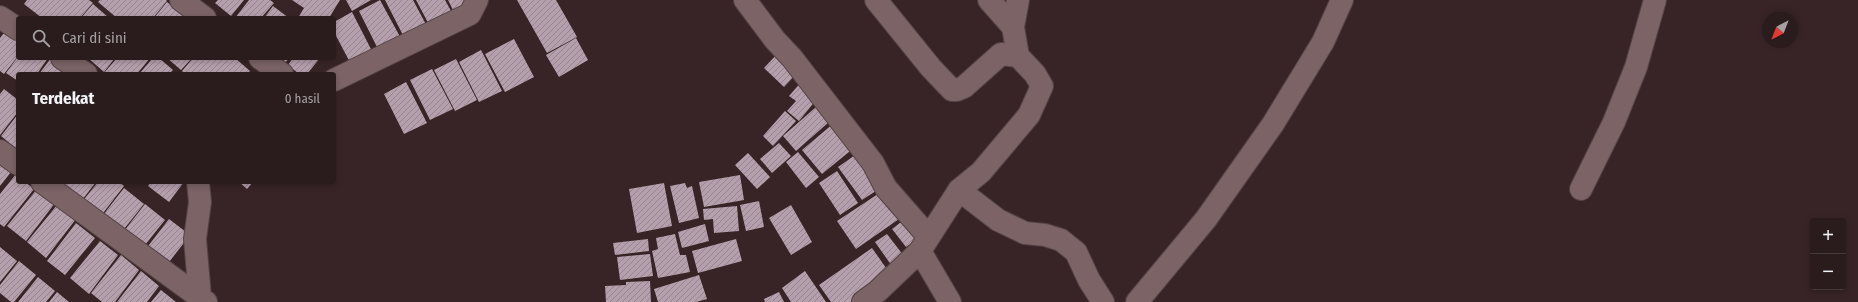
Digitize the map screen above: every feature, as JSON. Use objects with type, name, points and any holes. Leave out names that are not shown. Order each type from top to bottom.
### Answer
[{"type":"street","points":[[181,0],[202,16]]},
{"type":"street","points":[[336,79],[470,14],[478,0]]},
{"type":"street","points":[[745,0],[774,40],[792,58],[872,162],[886,188],[924,243],[950,302]]},
{"type":"street","points":[[876,0],[931,68],[952,90],[957,90],[964,86],[1001,54],[1018,56]]},
{"type":"street","points":[[989,0],[1013,26]]},
{"type":"street","points":[[863,302],[878,291],[924,243],[959,190],[981,172],[1029,115],[1042,86],[1035,74],[1018,56],[1013,26],[1018,0]]},
{"type":"street","points":[[1137,302],[1206,219],[1274,124],[1323,42],[1342,0]]},
{"type":"street","points":[[1581,188],[1614,122],[1636,67],[1655,0]]},
{"type":"street","points":[[0,17],[16,28]]},
{"type":"street","points":[[65,60],[83,72]]},
{"type":"street","points":[[263,60],[279,72]]},
{"type":"street","points":[[0,151],[16,163]]},
{"type":"street","points":[[45,184],[203,299]]},
{"type":"street","points":[[198,184],[200,202],[195,239],[203,299]]},
{"type":"street","points":[[959,190],[998,220],[1025,233],[1045,235],[1061,240],[1076,252],[1089,280],[1103,302]]},
{"type":"building","points":[[27,0],[89,0],[93,3],[82,16],[39,16],[24,4]]},
{"type":"building","points":[[100,0],[167,1],[155,16],[115,16],[98,2]]},
{"type":"building","points":[[218,0],[244,0],[231,16],[215,3]]},
{"type":"building","points":[[249,0],[270,0],[274,3],[263,16],[237,16]]},
{"type":"building","points":[[292,0],[340,0],[330,16],[299,16],[304,8]]},
{"type":"building","points":[[346,0],[371,0],[352,11]]},
{"type":"building","points":[[380,0],[404,44],[381,55],[359,11]]},
{"type":"building","points":[[385,0],[413,0],[430,32],[407,43]]},
{"type":"building","points":[[416,0],[445,0],[456,20],[433,32]]},
{"type":"building","points":[[448,0],[472,0],[455,14]]},
{"type":"building","points":[[517,0],[556,0],[577,37],[547,53]]},
{"type":"building","points":[[167,2],[184,16],[156,16]]},
{"type":"building","points":[[93,4],[107,16],[83,16]]},
{"type":"building","points":[[273,6],[286,16],[266,16]]},
{"type":"building","points":[[352,12],[375,57],[353,68],[336,36],[336,21]]},
{"type":"building","points":[[8,28],[16,34],[16,59],[4,74],[0,71],[0,38]]},
{"type":"building","points":[[576,38],[588,60],[559,77],[546,55]]},
{"type":"building","points":[[514,39],[534,77],[505,92],[485,54]]},
{"type":"building","points":[[481,50],[502,91],[479,102],[459,62]]},
{"type":"building","points":[[778,53],[798,72],[784,87],[764,68]]},
{"type":"building","points":[[16,59],[47,60],[38,72],[16,72],[16,80],[6,73]]},
{"type":"building","points":[[456,59],[477,100],[455,111],[434,70]]},
{"type":"building","points":[[50,60],[54,60],[70,72],[40,72]]},
{"type":"building","points":[[90,60],[113,60],[104,72]]},
{"type":"building","points":[[115,60],[148,60],[139,72],[105,72]]},
{"type":"building","points":[[151,60],[161,60],[173,70],[171,72],[141,72]]},
{"type":"building","points":[[169,60],[190,60],[181,70]]},
{"type":"building","points":[[191,60],[237,60],[250,71],[183,72],[182,71]]},
{"type":"building","points":[[292,60],[318,60],[309,72],[297,72],[288,65]]},
{"type":"building","points":[[432,69],[453,109],[430,120],[410,80]]},
{"type":"building","points":[[803,80],[820,95],[799,121],[787,111],[796,101],[789,96]]},
{"type":"building","points":[[406,82],[427,123],[404,134],[384,94]]},
{"type":"building","points":[[4,89],[16,98],[16,115],[0,135],[0,94]]},
{"type":"building","points":[[816,107],[829,122],[796,151],[783,136]]},
{"type":"building","points":[[785,111],[796,121],[773,146],[763,136]]},
{"type":"building","points":[[16,117],[16,148],[1,136]]},
{"type":"building","points":[[834,123],[855,147],[822,174],[802,150]]},
{"type":"building","points":[[779,143],[791,156],[772,173],[760,159]]},
{"type":"building","points":[[798,152],[819,177],[806,188],[786,162]]},
{"type":"building","points":[[748,153],[770,177],[757,189],[735,165]]},
{"type":"building","points":[[858,153],[882,187],[862,200],[838,167]]},
{"type":"building","points":[[0,163],[11,172],[0,186]]},
{"type":"building","points":[[837,171],[858,203],[840,215],[819,183]]},
{"type":"building","points":[[16,174],[16,184],[28,184],[34,189],[4,227],[0,224],[0,194]]},
{"type":"building","points":[[740,175],[744,200],[704,207],[699,182]]},
{"type":"building","points":[[664,183],[672,226],[637,233],[629,189]]},
{"type":"building","points":[[685,183],[687,188],[692,186],[699,218],[679,223],[670,186]]},
{"type":"building","points":[[62,184],[94,184],[82,200]]},
{"type":"building","points":[[96,184],[122,184],[124,186],[100,217],[81,203]]},
{"type":"building","points":[[150,184],[182,184],[169,202],[148,186]]},
{"type":"building","points":[[241,184],[251,184],[247,189]]},
{"type":"building","points":[[124,188],[144,204],[120,234],[100,219]]},
{"type":"building","points":[[37,189],[55,203],[26,241],[7,226]]},
{"type":"building","points":[[881,192],[899,219],[856,249],[837,221]]},
{"type":"building","points":[[759,201],[764,227],[746,231],[740,205]]},
{"type":"building","points":[[145,204],[165,220],[141,250],[121,235]]},
{"type":"building","points":[[57,205],[76,219],[46,258],[27,242]]},
{"type":"building","points":[[791,205],[812,242],[791,255],[769,218]]},
{"type":"building","points":[[737,206],[739,231],[714,233],[713,219],[704,220],[703,209]]},
{"type":"building","points":[[169,219],[190,235],[166,266],[145,250]]},
{"type":"building","points":[[905,219],[923,241],[913,250],[909,245],[906,247],[892,229]]},
{"type":"building","points":[[76,223],[95,238],[65,275],[47,261]]},
{"type":"building","points":[[705,224],[709,241],[682,248],[678,232]]},
{"type":"building","points":[[675,234],[680,255],[686,255],[690,272],[658,278],[652,251],[658,249],[656,238]]},
{"type":"building","points":[[887,234],[907,260],[894,269],[875,242]]},
{"type":"building","points":[[648,239],[649,251],[615,255],[613,243]]},
{"type":"building","points":[[736,239],[742,261],[698,273],[692,251]]},
{"type":"building","points":[[100,241],[118,255],[89,294],[70,278]]},
{"type":"building","points":[[0,247],[17,261],[0,282]]},
{"type":"building","points":[[872,248],[891,275],[852,302],[831,302],[819,285]]},
{"type":"building","points":[[650,254],[653,276],[620,280],[617,257]]},
{"type":"building","points":[[121,255],[139,270],[115,302],[102,302],[91,293]]},
{"type":"building","points":[[19,261],[36,275],[14,302],[11,302],[0,293],[0,285]]},
{"type":"building","points":[[141,271],[159,286],[147,302],[117,302]]},
{"type":"building","points":[[805,271],[826,302],[791,302],[782,288]]},
{"type":"building","points":[[699,275],[707,299],[696,302],[658,302],[654,289]]},
{"type":"building","points":[[38,277],[55,291],[46,302],[18,302]]},
{"type":"building","points":[[650,281],[651,302],[606,302],[605,286],[626,285],[626,282]]},
{"type":"building","points":[[161,290],[176,302],[151,302]]},
{"type":"building","points":[[57,292],[69,302],[49,302]]},
{"type":"building","points":[[779,292],[784,302],[765,302],[764,299]]}]
